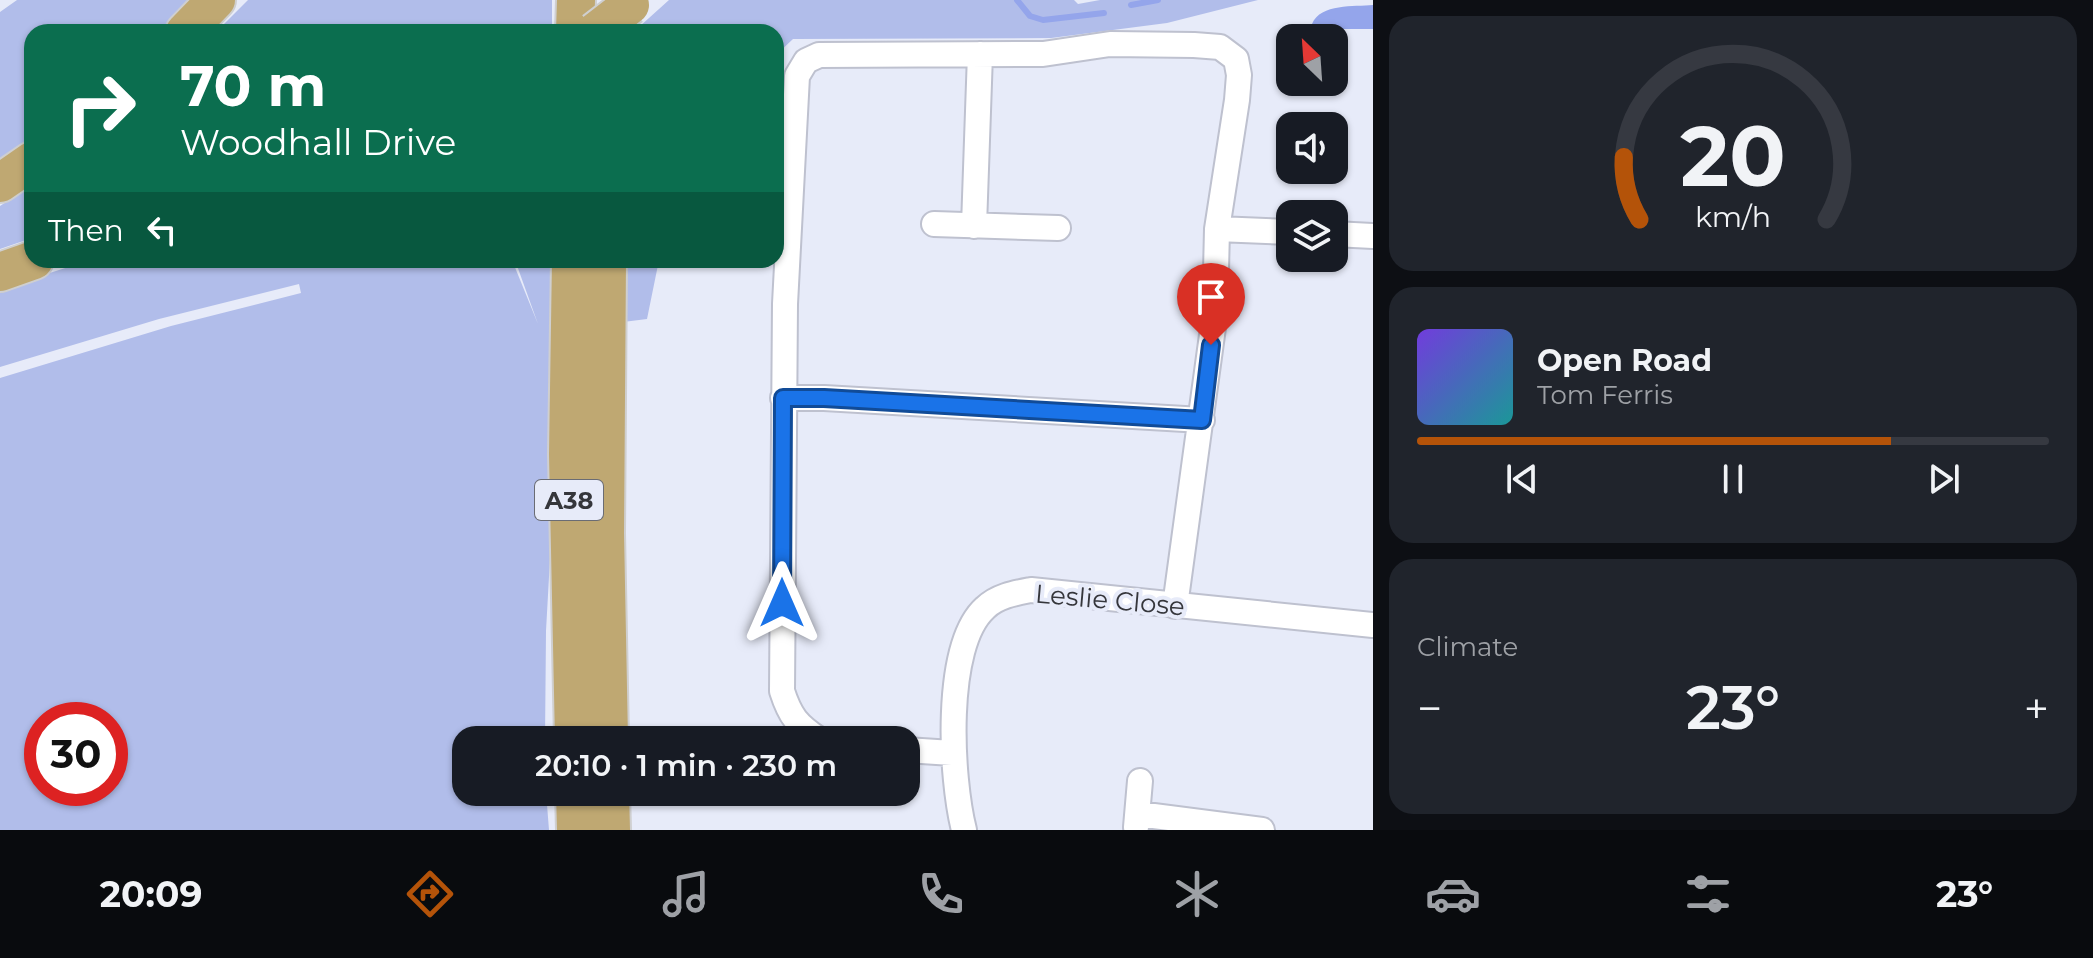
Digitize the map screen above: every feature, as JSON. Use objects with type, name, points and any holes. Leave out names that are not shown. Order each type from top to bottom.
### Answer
[{"type":"highway","points":[[193,24],[216,0]]},
{"type":"highway","points":[[575,24],[576,0]]},
{"type":"highway","points":[[604,24],[621,9]]},
{"type":"highway","points":[[0,183],[24,166]]},
{"type":"highway","points":[[0,272],[24,264]]},
{"type":"highway","name":"A38","points":[[571,268],[568,454],[574,726]]},
{"type":"highway","name":"A38","points":[[607,268],[605,533],[609,726]]},
{"type":"highway","points":[[575,806],[576,830]]},
{"type":"highway","points":[[610,806],[611,830]]},
{"type":"street","points":[[800,726],[789,713],[782,691],[785,304],[797,76],[806,61],[819,55],[1043,54],[1110,44],[1220,47],[1236,59],[1239,75],[1237,100],[1217,229],[1215,313],[1175,606]]},
{"type":"street","points":[[974,226],[980,54]]},
{"type":"street","points":[[934,224],[1058,228]]},
{"type":"street","points":[[1217,229],[1276,231]]},
{"type":"street","points":[[1348,235],[1373,236]]},
{"type":"street","points":[[783,398],[1202,420]]},
{"type":"street","name":"Leslie Close","points":[[964,830],[952,753],[962,650],[970,626],[986,606],[1007,595],[1031,590],[1373,625]]},
{"type":"street","points":[[920,751],[952,753]]},
{"type":"street","points":[[1140,781],[1137,822],[1262,830]]},
{"type":"shaded area","points":[[17,0],[191,0],[167,24],[24,24],[24,144],[0,161],[0,12]]},
{"type":"shaded area","points":[[248,0],[552,0],[552,24],[224,24]]},
{"type":"shaded area","points":[[669,0],[1074,0],[1078,4],[1100,0],[1258,0],[1167,23],[1051,38],[793,39],[784,47],[784,24],[642,24]]},
{"type":"shaded area","points":[[1373,5],[1373,29],[1348,29],[1348,24],[1312,24],[1323,12],[1348,6]]},
{"type":"shaded area","points":[[24,190],[24,241],[0,249],[0,206]]},
{"type":"shaded area","points":[[65,268],[515,268],[538,324],[518,268],[556,268],[560,379],[546,631],[545,726],[452,726],[452,806],[547,806],[549,830],[0,830],[0,378],[171,326],[301,293],[299,284],[159,319],[0,367],[0,289]]},
{"type":"shaded area","points":[[625,268],[657,268],[647,319],[623,322]]},
{"type":"waterway","points":[[1017,0],[1030,16],[1043,20],[1104,13]]},
{"type":"waterway","points":[[1131,5],[1158,0]]},
{"type":"route","points":[[782,603],[783,398],[1202,420],[1211,345]]}]
